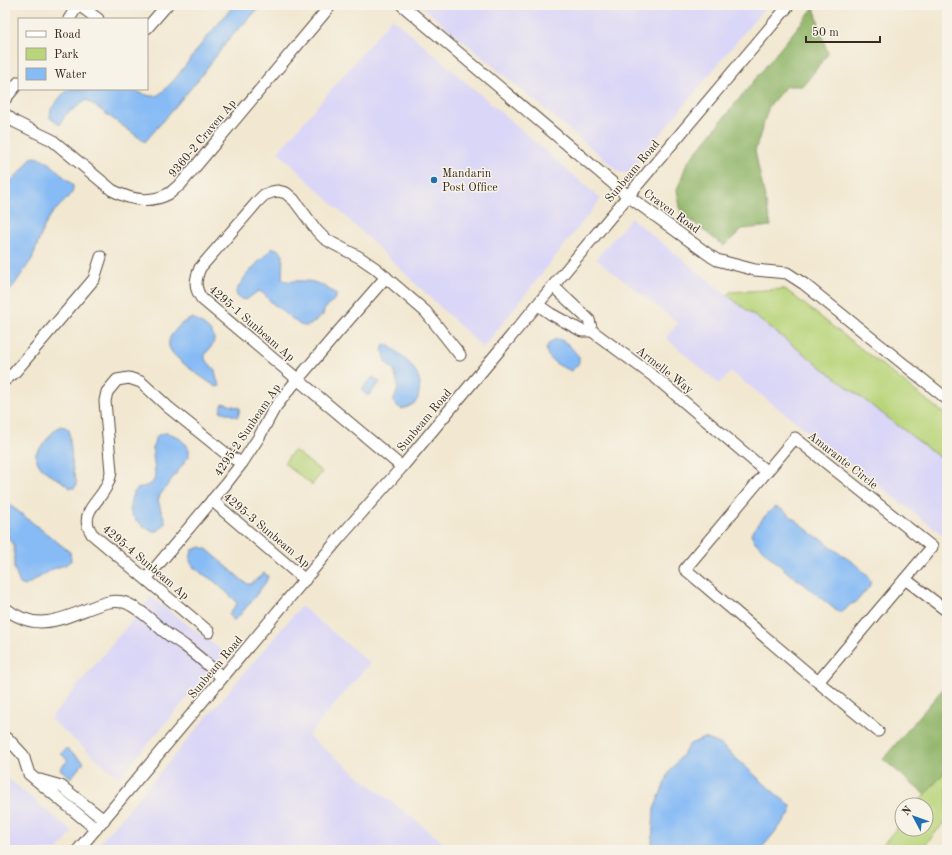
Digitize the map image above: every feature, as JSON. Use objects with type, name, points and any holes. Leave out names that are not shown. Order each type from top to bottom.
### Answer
[{"type":"street","points":[[70,18],[79,5],[97,18]]},
{"type":"street","points":[[148,27],[167,5]]},
{"type":"street","name":"9360-2 Craven Ap","points":[[5,114],[15,122],[52,140],[112,190],[133,199],[146,200],[158,198],[170,193],[180,185],[331,5]]},
{"type":"street","name":"Craven Road","points":[[402,5],[628,196],[717,260],[756,270],[787,273],[804,284],[947,399]]},
{"type":"street","name":"Sunbeam Road","points":[[78,850],[341,536],[402,467],[789,5]]},
{"type":"street","points":[[5,99],[18,83]]},
{"type":"street","name":"4295-1 Sunbeam Ap","points":[[402,467],[202,299],[198,294],[196,284],[200,268],[252,207],[264,196],[278,191],[286,193],[294,200],[324,238],[332,244],[359,257],[375,268],[426,312],[460,355]]},
{"type":"street","points":[[5,380],[14,373],[94,279],[101,257]]},
{"type":"street","name":"4295-2 Sunbeam Ap","points":[[146,579],[226,485],[259,437],[274,409],[386,277]]},
{"type":"street","points":[[553,286],[589,320],[592,331]]},
{"type":"street","name":"Armelle Way","points":[[538,305],[582,331],[592,331],[656,378],[767,472]]},
{"type":"street","name":"4295-4 Sunbeam Ap","points":[[209,632],[92,534],[88,525],[87,517],[90,510],[103,493],[109,481],[111,472],[105,401],[107,392],[117,380],[129,378],[141,382],[222,451],[242,463]]},
{"type":"street","name":"Amarante Circle","points":[[795,438],[932,547],[905,579],[818,682],[685,569],[795,438]]},
{"type":"street","name":"4295-3 Sunbeam Ap","points":[[212,500],[305,580]]},
{"type":"street","points":[[905,579],[947,611]]},
{"type":"street","points":[[5,608],[12,614],[23,619],[34,622],[49,622],[60,620],[105,602],[124,602],[134,607],[185,646],[222,677]]},
{"type":"street","points":[[818,682],[878,731]]},
{"type":"street","points":[[5,738],[8,739],[23,755],[29,774],[96,829]]},
{"type":"street","points":[[35,778],[61,786],[104,820]]},
{"type":"shaded area","points":[[420,5],[767,5],[628,173],[621,173]]},
{"type":"shaded area","points":[[392,18],[601,199],[483,348],[278,152]]},
{"type":"shaded area","points":[[631,218],[727,295],[947,463],[947,538],[731,372],[719,384],[666,338],[678,323],[596,259]]},
{"type":"shaded area","points":[[151,597],[225,653],[119,778],[50,719]]},
{"type":"shaded area","points":[[301,606],[370,663],[308,736],[453,850],[94,850]]},
{"type":"shaded area","points":[[5,776],[73,832],[58,850],[5,850]]},
{"type":"green space","points":[[814,7],[828,54],[803,86],[786,86],[769,106],[755,151],[771,226],[742,229],[724,246],[681,213],[677,190],[687,163]]},
{"type":"green space","points":[[785,289],[947,416],[947,463],[727,295],[730,292]]},
{"type":"green space","points":[[294,450],[322,472],[312,485],[284,463]]},
{"type":"green space","points":[[947,684],[947,769],[925,795],[883,759]]},
{"type":"green space","points":[[947,769],[947,819],[934,834],[934,797],[923,797]]},
{"type":"green space","points":[[894,831],[894,837],[932,837],[921,850],[878,850]]},
{"type":"water","points":[[234,5],[262,5],[229,39],[197,81],[145,142],[87,100],[65,115],[60,125],[50,118],[51,109],[62,95],[69,90],[131,90],[150,96],[156,96],[175,79]]},
{"type":"water","points":[[35,157],[43,159],[51,164],[71,183],[73,190],[72,193],[51,215],[44,227],[32,259],[5,296],[5,187],[24,168],[31,158]]},
{"type":"water","points":[[274,248],[283,254],[282,278],[285,281],[304,281],[315,283],[336,294],[336,298],[324,310],[323,315],[308,326],[300,325],[259,291],[246,300],[237,296],[236,291],[247,274],[271,249]]},
{"type":"water","points":[[193,318],[205,326],[213,336],[213,344],[205,355],[205,359],[215,370],[220,386],[216,387],[189,368],[171,351],[169,346],[171,335],[180,325]]},
{"type":"water","points":[[557,339],[567,343],[579,357],[578,364],[571,371],[555,362],[546,352],[546,348],[549,343]]},
{"type":"water","points":[[386,344],[412,366],[419,378],[420,385],[416,402],[411,406],[402,409],[393,402],[398,386],[394,370],[385,362],[384,353],[382,351],[384,345]]},
{"type":"water","points":[[373,377],[380,382],[368,396],[361,390]]},
{"type":"water","points":[[223,403],[240,408],[238,417],[220,411]]},
{"type":"water","points":[[60,426],[69,430],[73,471],[76,480],[76,486],[74,488],[70,488],[60,480],[50,475],[39,465],[36,458],[36,453],[53,432]]},
{"type":"water","points":[[167,433],[177,436],[186,444],[189,449],[189,456],[160,495],[158,500],[165,523],[158,531],[152,531],[140,524],[134,518],[130,511],[131,502],[133,494],[136,490],[150,484],[154,480],[155,473],[153,449],[155,439],[160,434]]},
{"type":"water","points":[[5,501],[70,552],[71,561],[65,565],[53,569],[25,586],[20,584],[14,568],[14,545],[5,535]]},
{"type":"water","points":[[775,507],[783,510],[815,536],[824,540],[828,545],[855,564],[867,575],[871,582],[869,587],[855,603],[851,604],[843,612],[838,612],[788,573],[755,542],[751,534],[752,531]]},
{"type":"water","points":[[201,547],[208,550],[248,584],[251,584],[264,573],[268,576],[266,582],[250,603],[234,620],[232,620],[229,614],[237,604],[235,600],[214,581],[194,568],[190,562],[192,550]]},
{"type":"water","points":[[704,738],[720,744],[791,806],[790,814],[760,850],[653,850],[654,809],[669,773],[690,744]]},
{"type":"water","points":[[66,748],[84,762],[71,778],[60,769],[68,760],[61,754]]},
{"type":"place","name":"Mandarin Post Office","points":[[434,180]]}]
